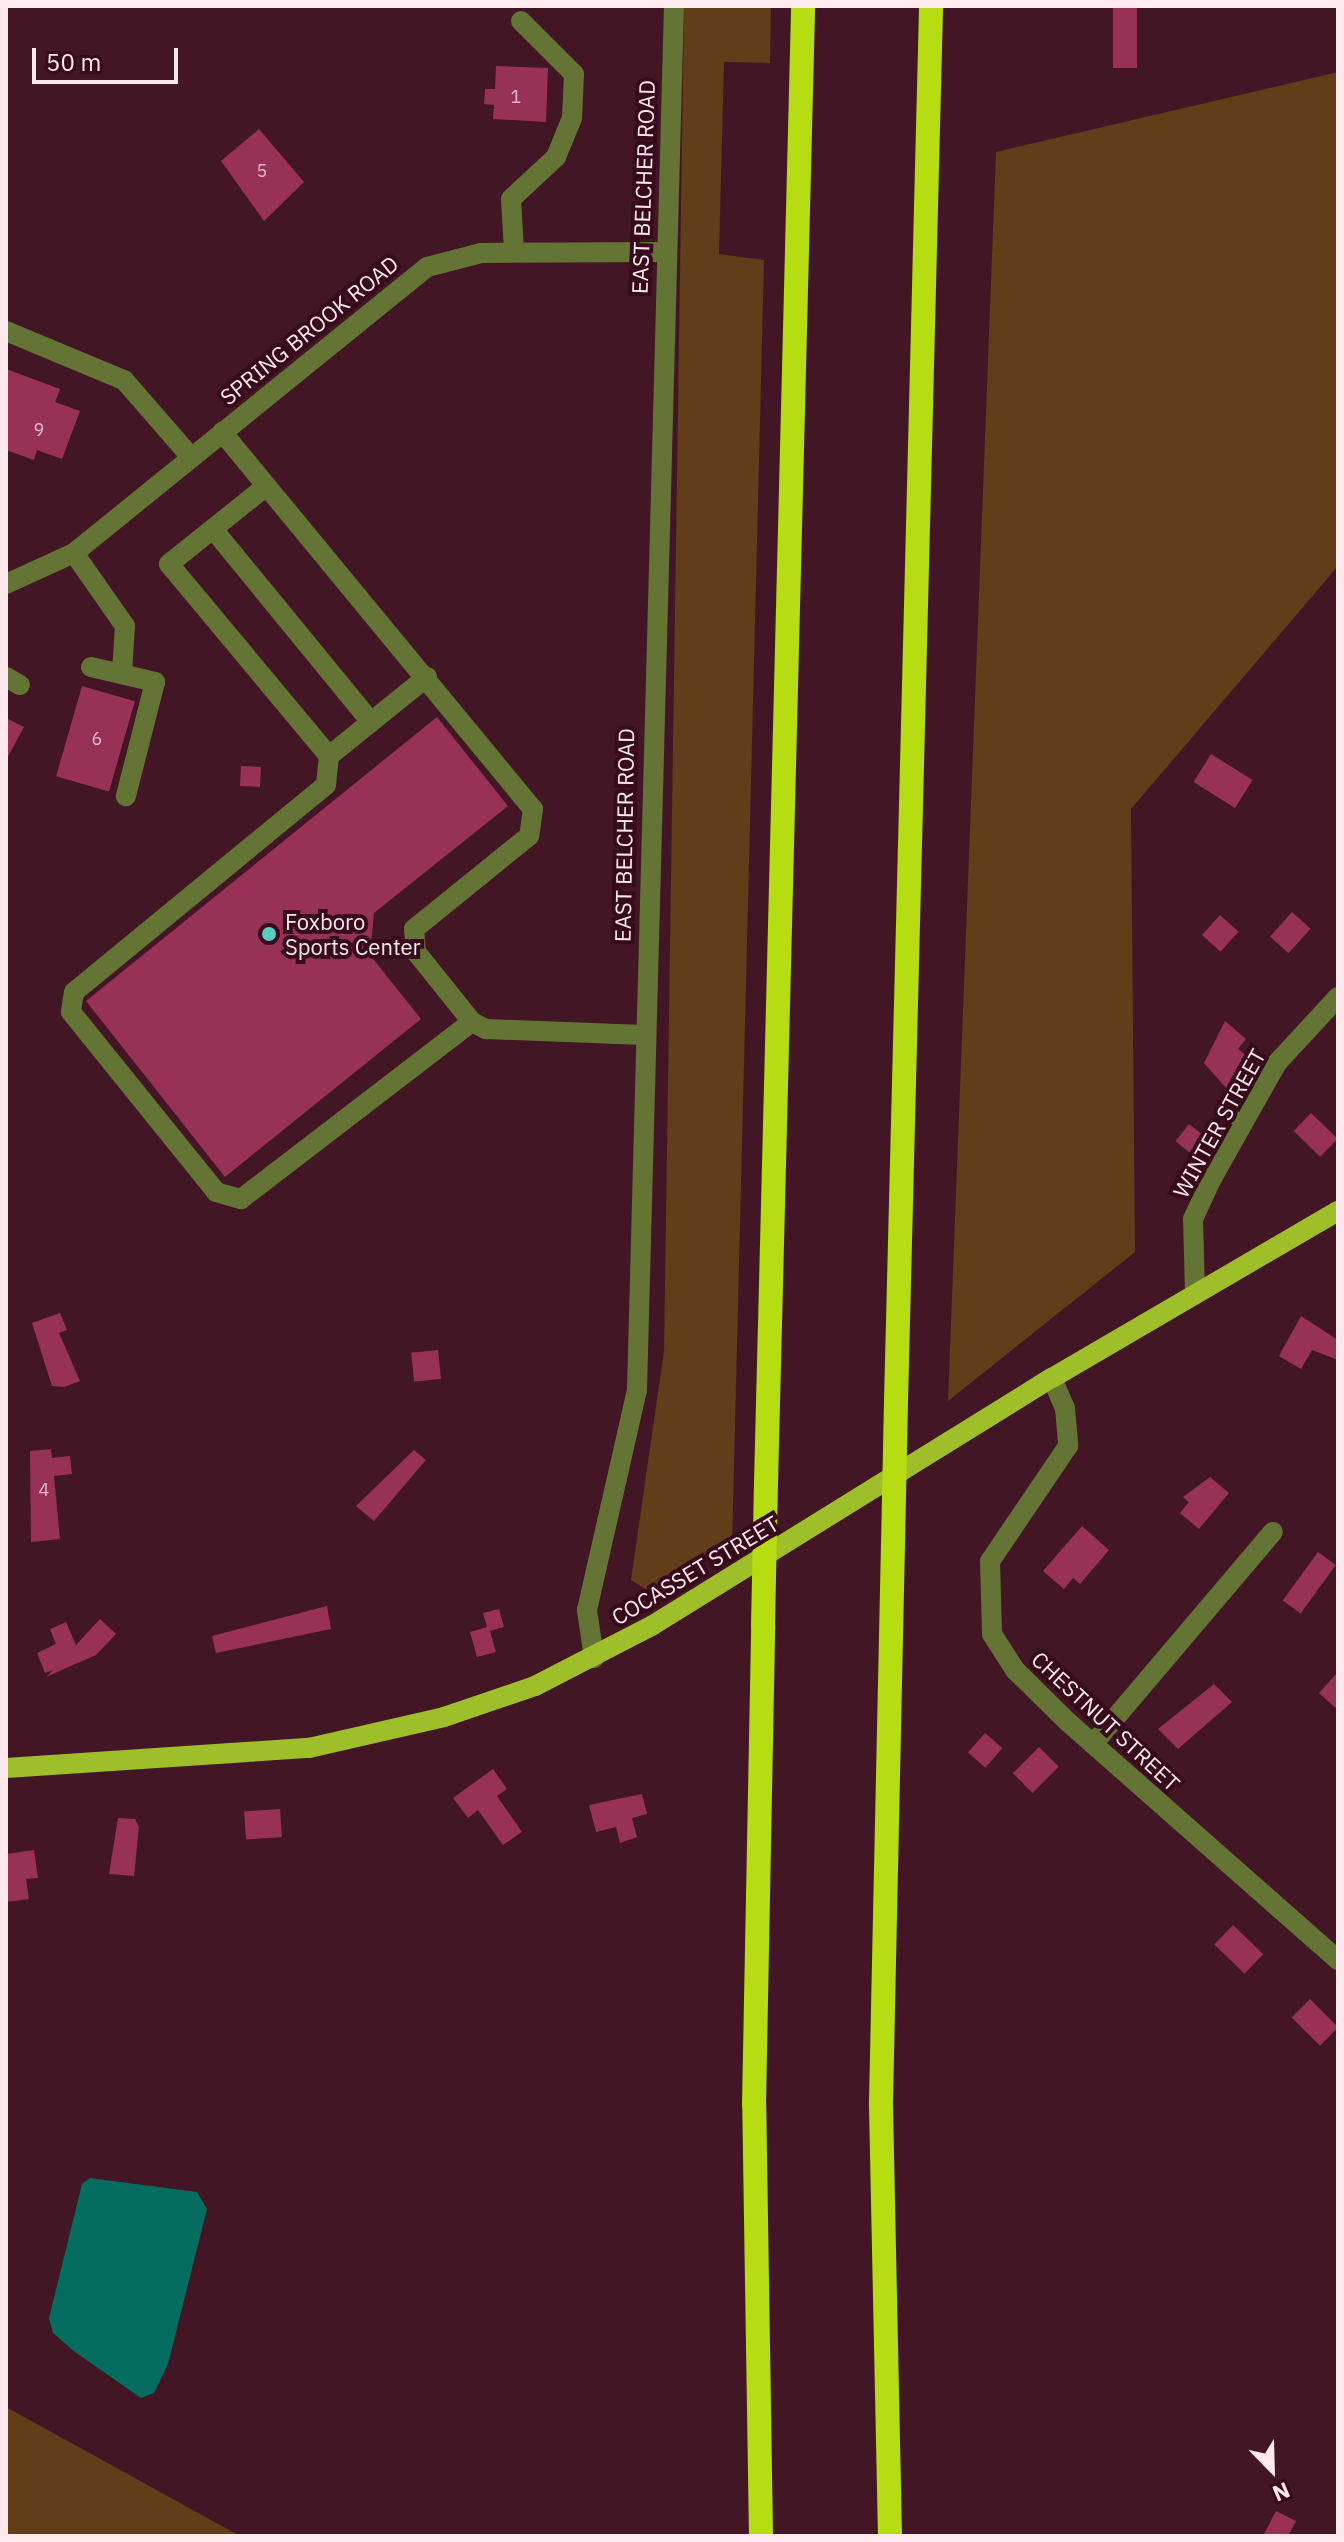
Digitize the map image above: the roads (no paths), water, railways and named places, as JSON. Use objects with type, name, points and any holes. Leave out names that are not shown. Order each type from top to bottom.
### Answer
[{"type":"highway","points":[[761,2536],[754,2105],[766,1483],[803,6]]},
{"type":"highway","points":[[890,2536],[881,2088],[931,6]]},
{"type":"main road","name":"COCASSET STREET","points":[[6,1768],[204,1759],[328,1744],[485,1705],[594,1658],[1052,1378],[1338,1211]]},
{"type":"street","name":"EAST BELCHER ROAD","points":[[594,1658],[587,1610],[635,1410],[674,6]]},
{"type":"street","points":[[514,251],[511,199],[556,157],[572,118],[574,74],[557,50],[521,21]]},
{"type":"street","name":"SPRING BROOK ROAD","points":[[6,584],[74,553],[427,267],[514,251],[665,252]]},
{"type":"street","points":[[6,331],[124,380],[191,457]]},
{"type":"street","points":[[222,432],[526,795],[535,817],[529,836],[412,933],[416,952],[472,1022],[504,1032],[644,1035]]},
{"type":"street","points":[[265,487],[169,564],[329,756]]},
{"type":"street","points":[[213,529],[371,722]]},
{"type":"street","points":[[74,553],[125,626],[122,673]]},
{"type":"street","points":[[91,667],[155,682],[126,796]]},
{"type":"street","points":[[427,677],[329,756],[326,785],[74,992],[71,1012],[216,1192],[241,1199],[472,1022]]},
{"type":"street","name":"WINTER STREET","points":[[1195,1293],[1193,1219],[1211,1180],[1277,1063],[1338,997]]},
{"type":"street","name":"CHESTNUT STREET","points":[[1052,1378],[1065,1408],[1068,1446],[994,1552],[989,1621],[1015,1670],[1093,1744],[1338,1960]]},
{"type":"street","points":[[1093,1744],[1273,1532]]},
{"type":"place","name":"Foxboro Sports Center","points":[[269,934]]}]
